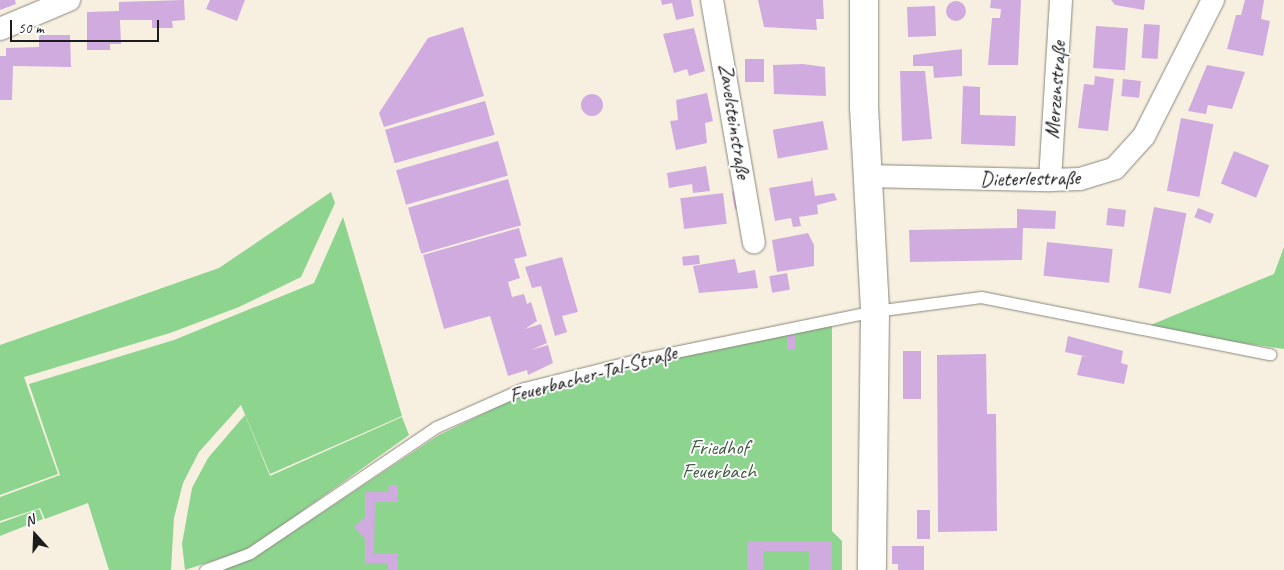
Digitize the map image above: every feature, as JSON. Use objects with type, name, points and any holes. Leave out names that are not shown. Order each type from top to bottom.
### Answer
[{"type":"main road","points":[[864,0],[867,176],[875,311],[872,570]]},
{"type":"street","points":[[0,29],[70,0]]},
{"type":"street","name":"Zavelsteinstraße","points":[[712,0],[754,242]]},
{"type":"street","name":"Merzenstraße","points":[[1050,180],[1061,0]]},
{"type":"street","name":"Dieterlestraße","points":[[867,176],[1050,180],[1098,175],[1128,156],[1144,136],[1213,0]]},
{"type":"lane","name":"Feuerbacher-Tal-Straße","points":[[205,570],[250,553],[436,427],[524,388],[636,360],[875,311],[946,300],[1008,300],[1270,354]]},
{"type":"green space","points":[[331,192],[335,203],[301,277],[239,307],[170,333],[24,377],[58,474],[0,495],[0,345],[219,268]]},
{"type":"green space","points":[[343,217],[402,416],[270,474],[241,405],[199,452],[183,483],[174,518],[171,570],[109,570],[88,503],[45,519],[40,508],[0,521],[0,497],[60,475],[29,384],[174,340],[314,283]]},
{"type":"green space","points":[[1284,247],[1284,349],[1141,329],[1274,274]]},
{"type":"green space","name":"Friedhof Feuerbach","points":[[832,325],[832,531],[842,541],[842,570],[222,570],[252,559],[439,435],[552,381]]},
{"type":"green space","points":[[245,415],[270,476],[402,417],[409,435],[249,549],[185,570],[182,544],[192,488],[208,458]]},
{"type":"green space","points":[[39,509],[43,519],[0,536],[0,523]]},
{"type":"building","points":[[0,0],[15,0],[16,4],[0,10]]},
{"type":"building","points":[[184,0],[185,20],[172,21],[173,28],[152,28],[152,20],[120,20],[121,44],[110,44],[110,50],[87,50],[87,12],[119,11],[119,2]]},
{"type":"building","points":[[210,0],[245,0],[237,21],[206,9]]},
{"type":"building","points":[[661,0],[691,0],[694,16],[676,20],[672,3],[662,5]]},
{"type":"building","points":[[758,0],[823,0],[824,19],[816,19],[817,30],[764,27]]},
{"type":"building","points":[[991,0],[1021,0],[1018,65],[988,65],[992,18],[1000,18],[1001,9],[990,8]]},
{"type":"building","points":[[1111,0],[1145,0],[1144,10],[1115,5]]},
{"type":"building","points":[[1245,0],[1264,0],[1261,19],[1270,21],[1263,56],[1227,49],[1236,15],[1241,15]]},
{"type":"building","points":[[956,1],[963,4],[966,11],[963,18],[956,21],[949,18],[946,11],[949,4]]},
{"type":"building","points":[[935,6],[936,36],[908,37],[907,7]]},
{"type":"building","points":[[1144,24],[1160,25],[1158,59],[1142,58]]},
{"type":"building","points":[[1096,26],[1128,28],[1125,70],[1093,68]]},
{"type":"building","points":[[463,27],[484,96],[384,127],[379,113],[428,38]]},
{"type":"building","points":[[694,28],[705,71],[689,76],[687,69],[674,73],[663,34]]},
{"type":"building","points":[[39,35],[70,35],[71,67],[13,66],[12,100],[0,100],[0,56],[6,56],[6,48],[39,47]]},
{"type":"building","points":[[962,49],[962,76],[934,78],[933,66],[913,66],[913,55]]},
{"type":"building","points":[[745,59],[764,59],[764,82],[745,82]]},
{"type":"building","points":[[803,64],[825,67],[826,96],[774,94],[773,65]]},
{"type":"building","points":[[1207,65],[1245,72],[1232,109],[1208,105],[1206,114],[1188,111]]},
{"type":"building","points":[[900,71],[925,71],[932,139],[902,141]]},
{"type":"building","points":[[1095,76],[1114,79],[1108,131],[1078,128],[1084,84],[1094,85]]},
{"type":"building","points":[[1123,79],[1141,81],[1139,98],[1121,96]]},
{"type":"building","points":[[963,86],[980,87],[980,115],[1016,116],[1015,146],[961,144]]},
{"type":"building","points":[[707,93],[713,121],[705,123],[707,143],[676,150],[670,121],[678,120],[676,100]]},
{"type":"building","points":[[592,94],[600,97],[603,105],[600,113],[592,116],[584,113],[581,105],[584,97]]},
{"type":"building","points":[[485,101],[495,135],[395,163],[385,130]]},
{"type":"building","points":[[1181,118],[1213,124],[1199,197],[1167,191]]},
{"type":"building","points":[[823,121],[828,150],[778,158],[773,130]]},
{"type":"building","points":[[498,141],[508,176],[406,205],[396,170]]},
{"type":"building","points":[[1234,151],[1269,165],[1256,198],[1221,183]]},
{"type":"building","points":[[706,166],[710,191],[693,193],[692,184],[669,188],[667,173]]},
{"type":"building","points":[[812,177],[815,196],[834,193],[837,200],[817,205],[818,214],[799,217],[801,226],[793,227],[791,218],[775,221],[769,188],[811,181]]},
{"type":"building","points":[[508,179],[521,225],[421,254],[408,208]]},
{"type":"building","points":[[741,190],[744,208],[735,209],[732,191]]},
{"type":"building","points":[[723,193],[727,224],[684,229],[680,198]]},
{"type":"building","points":[[1154,207],[1186,213],[1171,294],[1138,287]]},
{"type":"building","points":[[1108,208],[1126,210],[1124,227],[1106,225]]},
{"type":"building","points":[[1198,208],[1214,214],[1210,223],[1194,217]]},
{"type":"building","points":[[1017,209],[1056,211],[1055,229],[1023,228],[1022,260],[910,262],[909,230],[1017,228]]},
{"type":"building","points":[[519,228],[527,256],[514,259],[520,278],[508,282],[512,297],[524,294],[527,304],[531,302],[537,321],[525,329],[541,324],[547,343],[531,350],[548,345],[553,363],[528,375],[527,370],[508,376],[490,316],[444,329],[423,255]]},
{"type":"building","points":[[808,233],[814,245],[814,266],[777,272],[772,240]]},
{"type":"building","points":[[1047,242],[1113,249],[1109,283],[1043,276]]},
{"type":"building","points":[[699,255],[700,264],[683,266],[682,257]]},
{"type":"building","points":[[562,257],[578,312],[562,316],[567,332],[555,336],[541,286],[532,288],[525,267]]},
{"type":"building","points":[[735,259],[738,273],[755,270],[758,288],[699,293],[693,266]]},
{"type":"building","points":[[787,273],[790,290],[772,293],[769,276]]},
{"type":"building","points":[[787,336],[795,336],[795,350],[787,350]]},
{"type":"building","points":[[1068,336],[1123,351],[1121,363],[1128,365],[1124,384],[1077,375],[1082,356],[1089,357],[1065,352]]},
{"type":"building","points":[[903,351],[921,351],[921,399],[903,399]]},
{"type":"building","points":[[986,354],[987,414],[996,414],[997,531],[938,532],[937,355]]},
{"type":"building","points":[[388,485],[398,485],[398,502],[375,502],[374,554],[398,554],[398,570],[388,570],[388,563],[365,563],[365,539],[354,527],[365,517],[365,492],[389,492]]},
{"type":"building","points":[[917,510],[930,510],[930,539],[917,539]]},
{"type":"building","points":[[747,541],[832,541],[832,570],[809,570],[809,551],[763,551],[763,570],[747,570]]},
{"type":"building","points":[[892,546],[924,546],[924,570],[898,570],[898,564],[892,564]]}]
